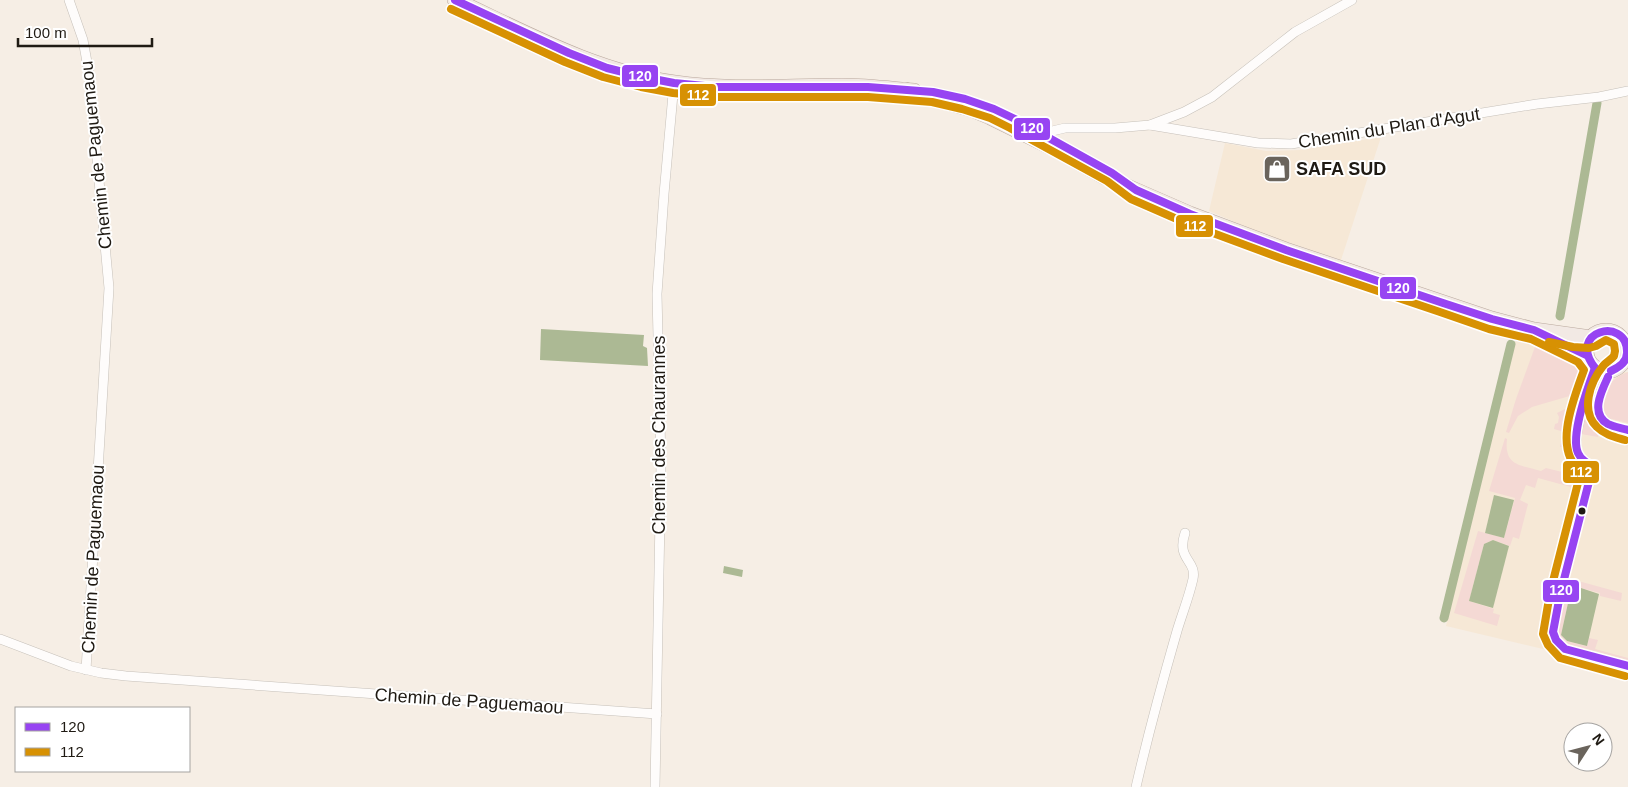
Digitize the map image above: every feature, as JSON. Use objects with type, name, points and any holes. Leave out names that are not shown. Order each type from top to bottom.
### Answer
[{"type":"main road","points":[[455,0],[569,53],[607,68],[643,77],[674,83],[745,88],[868,86],[933,92],[965,99],[994,109],[1045,135],[1112,173],[1136,190]]},
{"type":"main road","points":[[905,90],[971,109],[1047,145],[1105,177],[1190,214],[1286,250],[1492,319],[1534,330],[1591,338]]},
{"type":"main road","points":[[1534,330],[1586,355]]},
{"type":"main road","points":[[1608,330],[1620,335],[1626,342],[1627,354],[1620,368],[1600,370],[1595,368],[1586,355],[1587,346],[1591,338],[1602,331],[1608,330]]},
{"type":"street","name":"Chemin de Paguemaou","points":[[69,0],[83,40],[89,73],[109,288],[86,670],[172,680],[656,714]]},
{"type":"street","points":[[990,117],[1002,117],[1040,136],[1065,128],[1116,128],[1150,125],[1200,105],[1226,87],[1295,32],[1352,0]]},
{"type":"street","name":"Chemin des Chaurannes","points":[[655,787],[661,464],[657,294],[674,83]]},
{"type":"street","name":"Chemin du Plan d'Agut","points":[[1150,125],[1258,143],[1291,144],[1628,91]]},
{"type":"street","points":[[1593,466],[1583,460],[1576,444],[1582,412],[1595,368]]},
{"type":"street","points":[[1620,368],[1597,402],[1598,411],[1608,424],[1628,430]]},
{"type":"street","points":[[1136,787],[1177,629],[1193,580],[1193,571],[1182,550],[1185,533]]},
{"type":"street","points":[[0,639],[62,663],[86,670]]},
{"type":"shaded area","points":[[1381,137],[1341,260],[1263,234],[1209,211],[1225,143],[1266,151],[1300,150]]},
{"type":"shaded area","points":[[541,329],[644,335],[643,346],[647,348],[648,366],[540,360]]},
{"type":"shaded area","points":[[1517,334],[1569,354],[1590,372],[1628,372],[1628,669],[1446,626]]},
{"type":"shaded area","points":[[1536,344],[1566,353],[1579,362],[1583,368],[1583,388],[1573,395],[1532,407],[1518,416],[1509,433],[1506,432],[1516,399]]},
{"type":"shaded area","points":[[1628,372],[1628,423],[1608,418],[1604,410],[1603,401],[1606,390],[1613,381]]},
{"type":"shaded area","points":[[1565,409],[1577,411],[1578,415],[1569,426],[1567,446],[1560,447],[1564,432],[1554,429],[1555,424],[1558,423],[1559,417],[1557,413]]},
{"type":"shaded area","points":[[1583,417],[1589,418],[1604,428],[1627,434],[1626,437],[1600,430],[1598,437],[1581,434]]},
{"type":"shaded area","points":[[1505,438],[1507,439],[1508,455],[1515,463],[1541,471],[1546,468],[1578,476],[1584,483],[1582,490],[1538,478],[1535,488],[1526,485],[1520,500],[1528,504],[1519,539],[1513,537],[1510,546],[1493,540],[1484,544],[1469,601],[1494,609],[1493,613],[1500,615],[1497,626],[1454,613],[1478,531],[1504,538],[1515,498],[1489,491]]},
{"type":"shaded area","points":[[1494,495],[1514,500],[1504,538],[1485,533]]},
{"type":"shaded area","points":[[1493,540],[1509,546],[1493,608],[1469,601],[1484,544]]},
{"type":"shaded area","points":[[724,566],[743,570],[742,577],[723,573]]},
{"type":"shaded area","points":[[1571,579],[1622,593],[1621,601],[1600,596],[1600,593],[1577,587],[1570,594],[1561,635],[1566,641],[1587,646],[1589,638],[1598,640],[1595,649],[1628,658],[1628,660],[1565,643],[1560,638],[1557,631],[1558,614],[1567,582]]},
{"type":"shaded area","points":[[1578,587],[1599,594],[1587,646],[1567,641],[1561,635],[1570,594]]},
{"type":"waterway","points":[[1560,316],[1597,103]]},
{"type":"waterway","points":[[1444,618],[1511,344]]},
{"type":"transit line","name":"120","points":[[455,0],[569,53],[607,68],[643,77],[674,83],[715,87],[868,87],[933,92],[965,99],[1015,119],[1112,173],[1136,190],[1190,214],[1286,250],[1443,303],[1534,330],[1586,355]]},
{"type":"transit line","name":"112","points":[[451,9],[565,62],[603,77],[641,87],[673,93],[715,97],[868,97],[932,102],[962,109],[990,118],[1010,128],[1107,181],[1131,199],[1186,223],[1283,259],[1489,329],[1531,339],[1578,362],[1584,370],[1571,409],[1567,437],[1568,450],[1572,462],[1581,471],[1550,593],[1543,634],[1548,645],[1560,658],[1625,676]]},
{"type":"transit line","name":"120","points":[[1595,368],[1588,355],[1588,345],[1592,337],[1609,331],[1618,334],[1624,340],[1627,351],[1623,363],[1611,371]]},
{"type":"transit line","name":"112","points":[[1549,342],[1589,348],[1606,340],[1614,344],[1614,356],[1603,366],[1594,380],[1588,405],[1592,420],[1600,430],[1625,440]]},
{"type":"transit line","name":"120","points":[[1593,466],[1584,461],[1579,455],[1576,435],[1581,411],[1595,368]]},
{"type":"transit line","name":"120","points":[[1608,377],[1599,402],[1599,415],[1608,424],[1628,430]]},
{"type":"transit line","name":"120","points":[[1593,466],[1560,595],[1553,632],[1556,640],[1565,649],[1628,666]]},
{"type":"place","name":"SAFA SUD","points":[[1277,169]]}]
